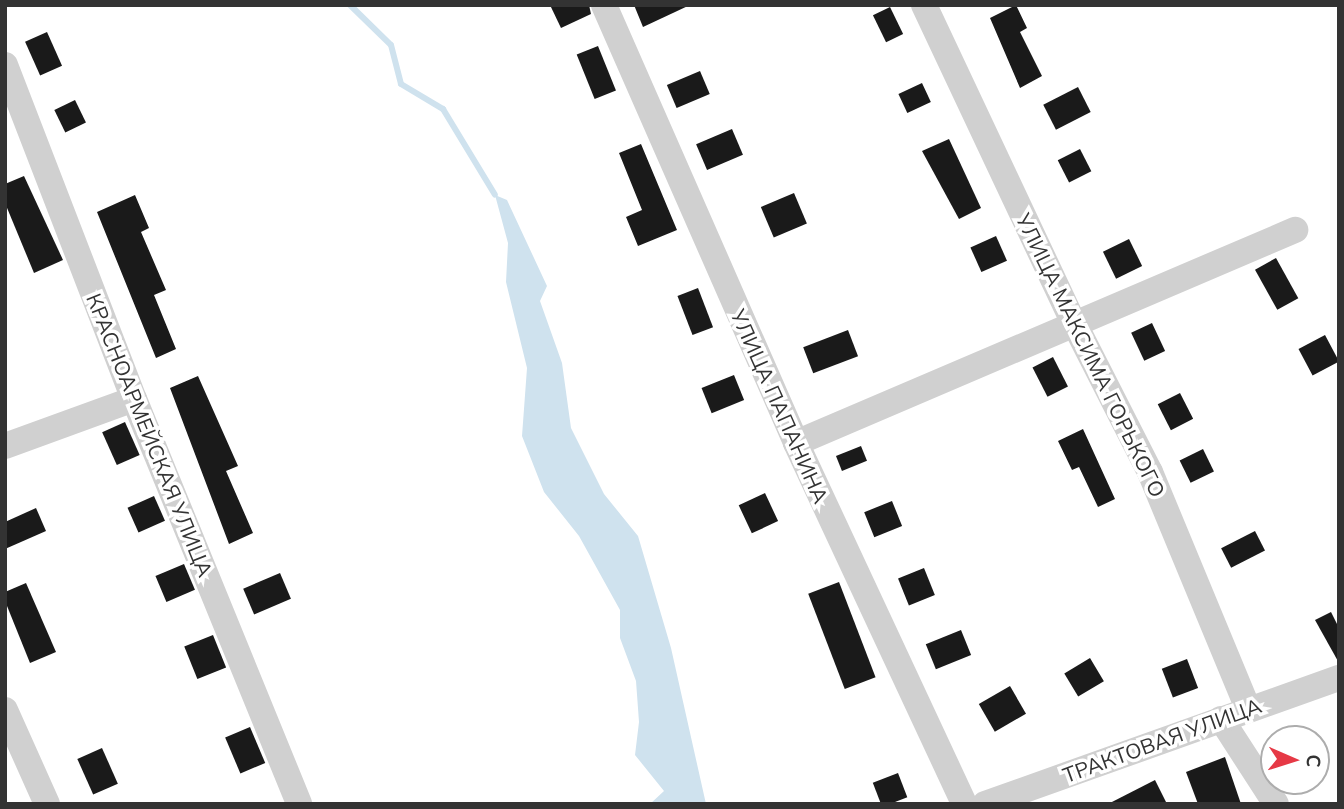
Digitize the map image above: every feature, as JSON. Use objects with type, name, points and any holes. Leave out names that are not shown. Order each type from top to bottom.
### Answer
[{"type":"street","name":"УЛИЦА ПАПАНИНА","points":[[604,5],[796,443],[964,804]]},
{"type":"street","name":"УЛИЦА МАКСИМА ГОРЬКОГО","points":[[924,5],[1073,321],[1150,472],[1248,709]]},
{"type":"street","name":"КРАСНОАРМЕЙСКАЯ УЛИЦА","points":[[5,65],[134,399],[299,804]]},
{"type":"street","points":[[796,443],[1073,321],[1295,230]]},
{"type":"street","points":[[5,446],[134,399]]},
{"type":"street","name":"ТРАКТОВАЯ УЛИЦА","points":[[985,804],[1339,678]]},
{"type":"street","points":[[5,710],[47,804]]},
{"type":"street","points":[[1221,719],[1276,804]]},
{"type":"water","points":[[495,195],[507,200],[547,286],[540,301],[562,363],[571,428],[604,494],[638,536],[671,648],[706,804],[650,804],[664,791],[635,755],[639,722],[636,681],[620,638],[620,610],[579,536],[544,492],[522,436],[527,368],[506,282],[508,243]]},
{"type":"building","points":[[550,5],[589,5],[591,14],[561,28]]},
{"type":"building","points":[[634,5],[690,5],[643,27]]},
{"type":"building","points":[[1016,5],[1027,28],[1020,32],[1042,76],[1020,88],[990,18]]},
{"type":"building","points":[[890,7],[903,34],[886,42],[873,15]]},
{"type":"building","points":[[47,32],[62,66],[40,76],[25,42]]},
{"type":"building","points":[[598,46],[616,91],[595,99],[577,55]]},
{"type":"building","points":[[700,71],[710,94],[677,108],[667,85]]},
{"type":"building","points":[[922,83],[931,102],[907,113],[898,94]]},
{"type":"building","points":[[1078,87],[1091,112],[1056,130],[1043,105]]},
{"type":"building","points":[[75,100],[86,122],[65,133],[54,110]]},
{"type":"building","points":[[732,129],[743,155],[707,170],[696,144]]},
{"type":"building","points":[[949,139],[981,208],[959,219],[922,151]]},
{"type":"building","points":[[641,144],[677,230],[638,246],[626,217],[642,210],[619,153]]},
{"type":"building","points":[[1080,149],[1091,171],[1069,183],[1058,160]]},
{"type":"building","points":[[24,176],[63,260],[34,273],[5,203],[5,184]]},
{"type":"building","points":[[794,193],[807,223],[774,237],[761,207]]},
{"type":"building","points":[[135,195],[149,228],[141,232],[166,290],[154,295],[176,349],[156,358],[97,212]]},
{"type":"building","points":[[996,236],[1007,261],[981,272],[970,247]]},
{"type":"building","points":[[1129,239],[1142,266],[1116,279],[1103,252]]},
{"type":"building","points":[[1276,258],[1298,298],[1277,310],[1255,270]]},
{"type":"building","points":[[698,288],[713,327],[693,335],[677,296]]},
{"type":"building","points":[[1152,323],[1165,351],[1144,361],[1131,333]]},
{"type":"building","points":[[848,330],[858,356],[813,373],[803,347]]},
{"type":"building","points":[[1325,335],[1339,362],[1313,376],[1299,349]]},
{"type":"building","points":[[1053,357],[1068,386],[1047,397],[1033,367]]},
{"type":"building","points":[[734,375],[744,400],[712,413],[702,388]]},
{"type":"building","points":[[198,376],[238,466],[226,471],[253,533],[229,544],[170,388]]},
{"type":"building","points":[[1180,393],[1193,419],[1171,430],[1158,404]]},
{"type":"building","points":[[125,422],[140,455],[117,465],[102,432]]},
{"type":"building","points":[[1083,429],[1115,499],[1098,507],[1079,467],[1072,470],[1058,441]]},
{"type":"building","points":[[861,446],[867,461],[842,471],[836,456]]},
{"type":"building","points":[[1203,449],[1214,471],[1191,483],[1180,460]]},
{"type":"building","points":[[765,493],[778,521],[752,533],[739,505]]},
{"type":"building","points":[[154,496],[165,521],[138,532],[128,508]]},
{"type":"building","points":[[892,501],[902,526],[874,537],[864,512]]},
{"type":"building","points":[[36,508],[46,531],[5,549],[5,522]]},
{"type":"building","points":[[1255,531],[1265,551],[1231,568],[1221,548]]},
{"type":"building","points":[[184,564],[195,590],[166,602],[155,576]]},
{"type":"building","points":[[924,568],[935,595],[909,605],[898,578]]},
{"type":"building","points":[[280,573],[291,599],[254,614],[243,589]]},
{"type":"building","points":[[839,582],[876,677],[845,689],[808,594]]},
{"type":"building","points":[[26,583],[56,652],[30,663],[5,601],[5,592]]},
{"type":"building","points":[[1331,612],[1339,628],[1339,663],[1315,620]]},
{"type":"building","points":[[961,630],[971,655],[936,669],[926,644]]},
{"type":"building","points":[[213,635],[226,667],[197,679],[184,647]]},
{"type":"building","points":[[1090,658],[1104,681],[1078,697],[1064,673]]},
{"type":"building","points":[[1187,659],[1198,688],[1173,698],[1162,669]]},
{"type":"building","points":[[1010,686],[1026,714],[995,732],[979,704]]},
{"type":"building","points":[[250,727],[265,763],[240,773],[225,738]]},
{"type":"building","points":[[102,748],[118,784],[93,795],[77,759]]},
{"type":"building","points":[[1225,757],[1241,804],[1198,804],[1186,772]]},
{"type":"building","points":[[898,773],[907,797],[890,804],[881,804],[873,783]]},
{"type":"building","points":[[1155,780],[1167,804],[1108,804]]},
{"type":"waterway","points":[[350,5],[391,45],[401,84],[443,109],[495,195]]}]
